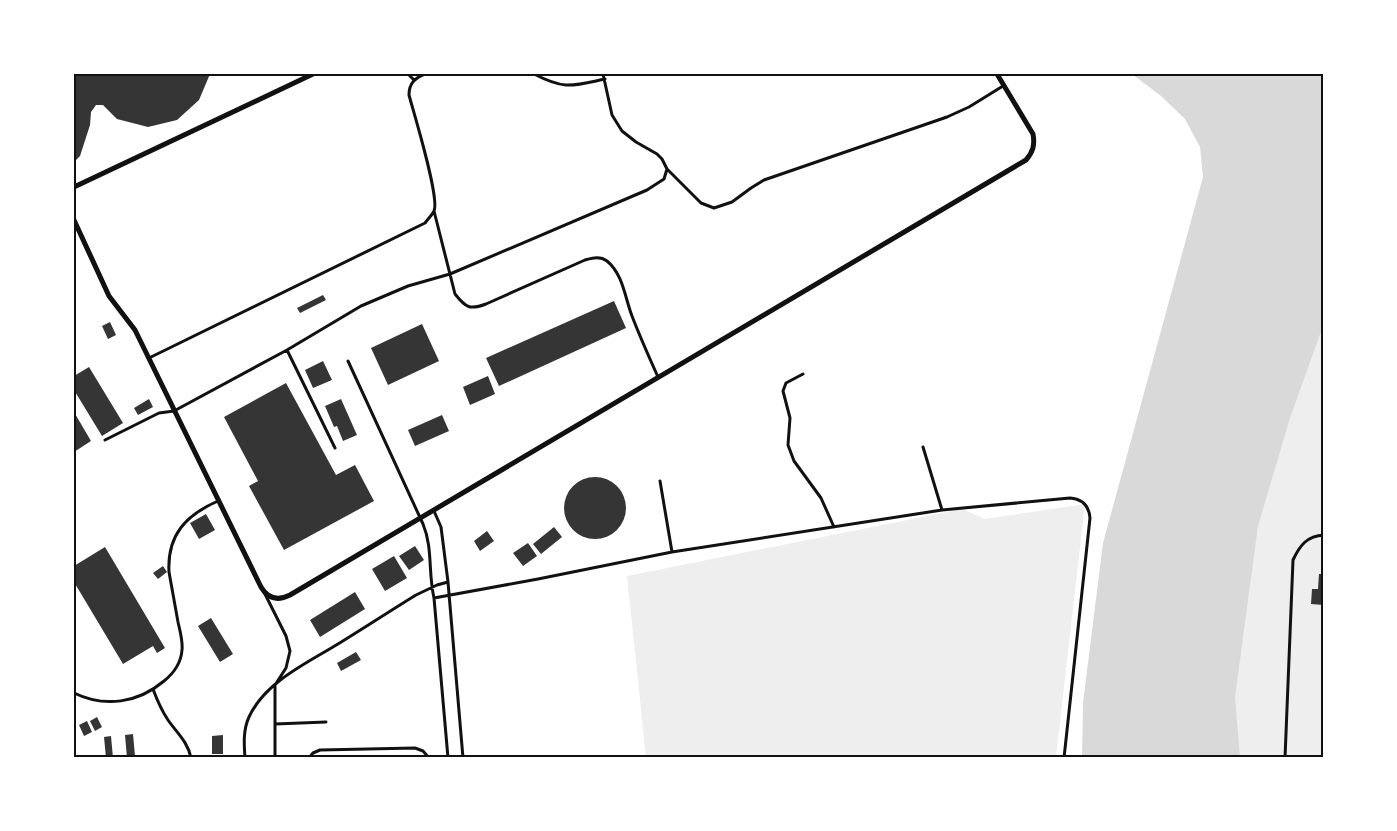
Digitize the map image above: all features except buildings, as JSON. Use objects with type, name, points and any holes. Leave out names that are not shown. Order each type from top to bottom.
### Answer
[{"type":"street","points":[[74,187],[309,74]]},
{"type":"street","points":[[74,220],[109,296],[131,322],[264,592],[273,598],[284,598],[1026,160],[1033,151],[1033,134],[997,74]]},
{"type":"lane","points":[[408,74],[414,80]]},
{"type":"lane","points":[[425,74],[414,80],[409,88],[409,95],[433,187],[434,211],[455,294],[464,304],[476,308],[585,260],[596,257],[605,259],[619,277],[632,316],[658,377]]},
{"type":"lane","points":[[534,74],[558,85],[568,86],[604,79]]},
{"type":"lane","points":[[603,74],[612,114],[622,131],[663,159],[667,169],[701,203],[714,208],[732,202],[764,180],[947,117],[1004,86]]},
{"type":"lane","points":[[105,440],[159,413],[174,411],[287,350],[361,306],[408,286],[450,274],[647,190],[664,179],[667,169]]},
{"type":"lane","points":[[149,358],[425,223],[434,211]]},
{"type":"lane","points":[[287,350],[335,448]]},
{"type":"lane","points":[[348,361],[425,529],[429,546],[448,758]]},
{"type":"lane","points":[[803,374],[786,383],[783,390],[789,412],[788,445],[794,461],[821,498],[834,527]]},
{"type":"lane","points":[[923,447],[942,510]]},
{"type":"lane","points":[[660,481],[672,552]]},
{"type":"lane","points":[[434,598],[672,552],[942,510],[1070,498],[1081,501],[1089,510],[1090,518],[1064,758]]},
{"type":"lane","points":[[74,693],[90,699],[109,702],[127,700],[153,689],[175,669],[182,650],[169,572],[172,546],[179,530],[190,517],[219,501]]},
{"type":"lane","points":[[434,511],[441,528],[448,582],[462,758]]},
{"type":"lane","points":[[1285,758],[1293,560],[1299,547],[1309,538],[1323,535]]},
{"type":"lane","points":[[245,758],[244,739],[248,719],[259,701],[275,685],[292,672],[417,595],[448,582]]},
{"type":"lane","points":[[264,592],[286,636],[290,651],[286,668],[275,685],[275,758]]},
{"type":"lane","points":[[153,689],[161,709],[187,744],[191,758]]},
{"type":"lane","points":[[275,724],[326,722]]},
{"type":"lane","points":[[309,758],[320,750],[415,748],[423,751],[429,758]]},
{"type":"shaded area","points":[[1132,74],[1323,74],[1323,326],[1290,418],[1258,526],[1235,697],[1240,757],[1082,757],[1083,703],[1103,543],[1203,177],[1200,147],[1185,119],[1161,96]]},
{"type":"shaded area","points":[[1323,189],[1323,757],[1195,757]]},
{"type":"shaded area","points":[[1085,504],[1056,757],[646,757],[627,576],[962,509],[985,519]]}]
